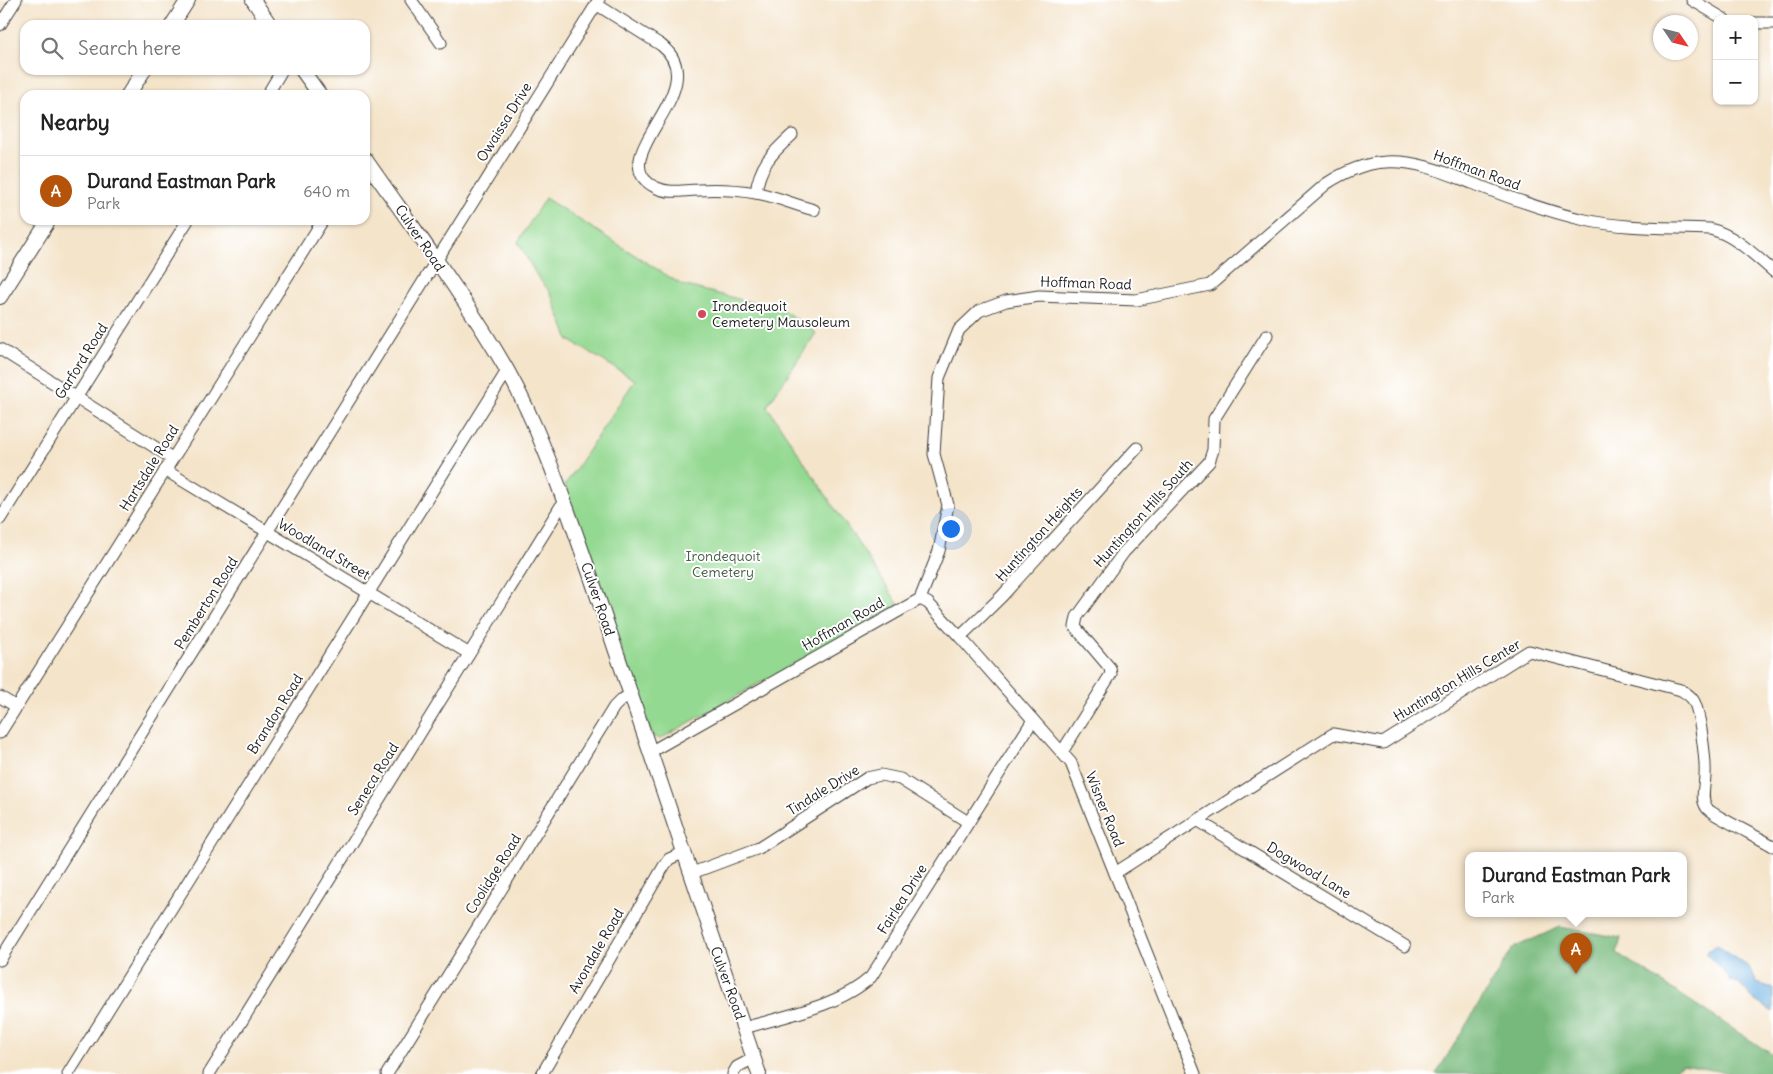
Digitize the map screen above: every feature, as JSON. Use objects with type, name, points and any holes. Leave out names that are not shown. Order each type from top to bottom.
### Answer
[{"type":"main road","points":[[175,20],[188,0]]},
{"type":"main road","points":[[253,0],[267,20]]},
{"type":"main road","points":[[131,90],[141,75]]},
{"type":"main road","points":[[306,75],[316,90]]},
{"type":"main road","name":"Culver Road","points":[[370,166],[435,260],[507,371],[564,501],[759,1074]]},
{"type":"main road","points":[[0,297],[46,225]]},
{"type":"street","points":[[0,25],[16,0]]},
{"type":"street","points":[[411,0],[441,43]]},
{"type":"street","points":[[1692,0],[1717,15]]},
{"type":"street","points":[[597,2],[661,45],[670,53],[676,64],[678,78],[674,91],[643,149],[640,163],[643,175],[652,185],[669,191],[756,193],[814,210]]},
{"type":"street","name":"Owaissa Drive","points":[[435,260],[597,2]]},
{"type":"street","points":[[1758,23],[1773,23]]},
{"type":"street","points":[[270,90],[279,75]]},
{"type":"street","points":[[756,193],[759,174],[765,161],[792,134]]},
{"type":"street","name":"Hoffman Road","points":[[650,752],[920,599],[938,551],[948,505],[934,454],[939,378],[960,330],[979,312],[1006,301],[1039,296],[1136,300],[1210,285],[1326,184],[1354,169],[1385,162],[1426,166],[1554,213],[1587,221],[1617,225],[1706,228],[1721,231],[1737,241],[1773,271]]},
{"type":"street","name":"Garford Road","points":[[0,519],[185,225]]},
{"type":"street","name":"Hartsdale Road","points":[[0,733],[320,225]]},
{"type":"street","name":"Pemberton Road","points":[[0,960],[425,280],[435,260]]},
{"type":"street","name":"Huntington Hills South","points":[[1062,752],[1111,674],[1110,668],[1075,627],[1077,617],[1124,552],[1208,462],[1213,450],[1214,419],[1267,335]]},
{"type":"street","points":[[0,348],[172,458]]},
{"type":"street","name":"Brandon Road","points":[[68,1074],[507,371]]},
{"type":"street","name":"Huntington Heights","points":[[960,637],[1002,596],[1137,448]]},
{"type":"street","name":"Woodland Street","points":[[165,470],[468,652]]},
{"type":"street","name":"Seneca Road","points":[[209,1074],[468,652],[564,501]]},
{"type":"street","name":"Wisner Road","points":[[920,599],[928,603],[960,637],[1071,763],[1195,1074]]},
{"type":"street","name":"Huntington Hills Center","points":[[1115,873],[1333,734],[1383,743],[1529,651],[1681,690],[1690,695],[1696,707],[1705,763],[1704,799],[1707,808],[1717,816],[1739,826],[1773,846]]},
{"type":"street","name":"Coolidge Road","points":[[387,1074],[614,707],[621,700],[630,696]]},
{"type":"street","points":[[0,697],[17,707]]},
{"type":"street","name":"Fairlea Drive","points":[[744,1028],[837,999],[856,989],[871,977],[1033,720]]},
{"type":"street","name":"Tindale Drive","points":[[692,873],[759,848],[855,785],[874,776],[900,779],[968,822]]},
{"type":"street","name":"Dogwood Lane","points":[[1197,820],[1405,946]]},
{"type":"street","name":"Avondale Road","points":[[542,1074],[664,866],[669,859],[685,852]]},
{"type":"street","points":[[733,1074],[737,1067],[754,1058]]},
{"type":"green space","name":"Irondequoit Cemetery","points":[[545,198],[682,285],[783,310],[816,333],[767,406],[899,605],[660,739],[652,736],[650,731],[565,485],[635,380],[569,340],[550,292],[537,276],[518,242]]},
{"type":"green space","points":[[1560,927],[1621,938],[1617,953],[1773,1055],[1773,1074],[1736,1074],[1682,1065],[1669,1074],[1651,1074],[1621,1069],[1595,1074],[1436,1074],[1513,948]]},
{"type":"water","points":[[1717,944],[1749,967],[1757,983],[1773,988],[1773,1012],[1755,1001],[1739,983],[1729,981],[1729,977],[1705,953]]},
{"type":"place","name":"Irondequoit Cemetery Mausoleum","points":[[702,314]]},
{"type":"place","name":"Durand Eastman Park","points":[[1576,974]]}]
